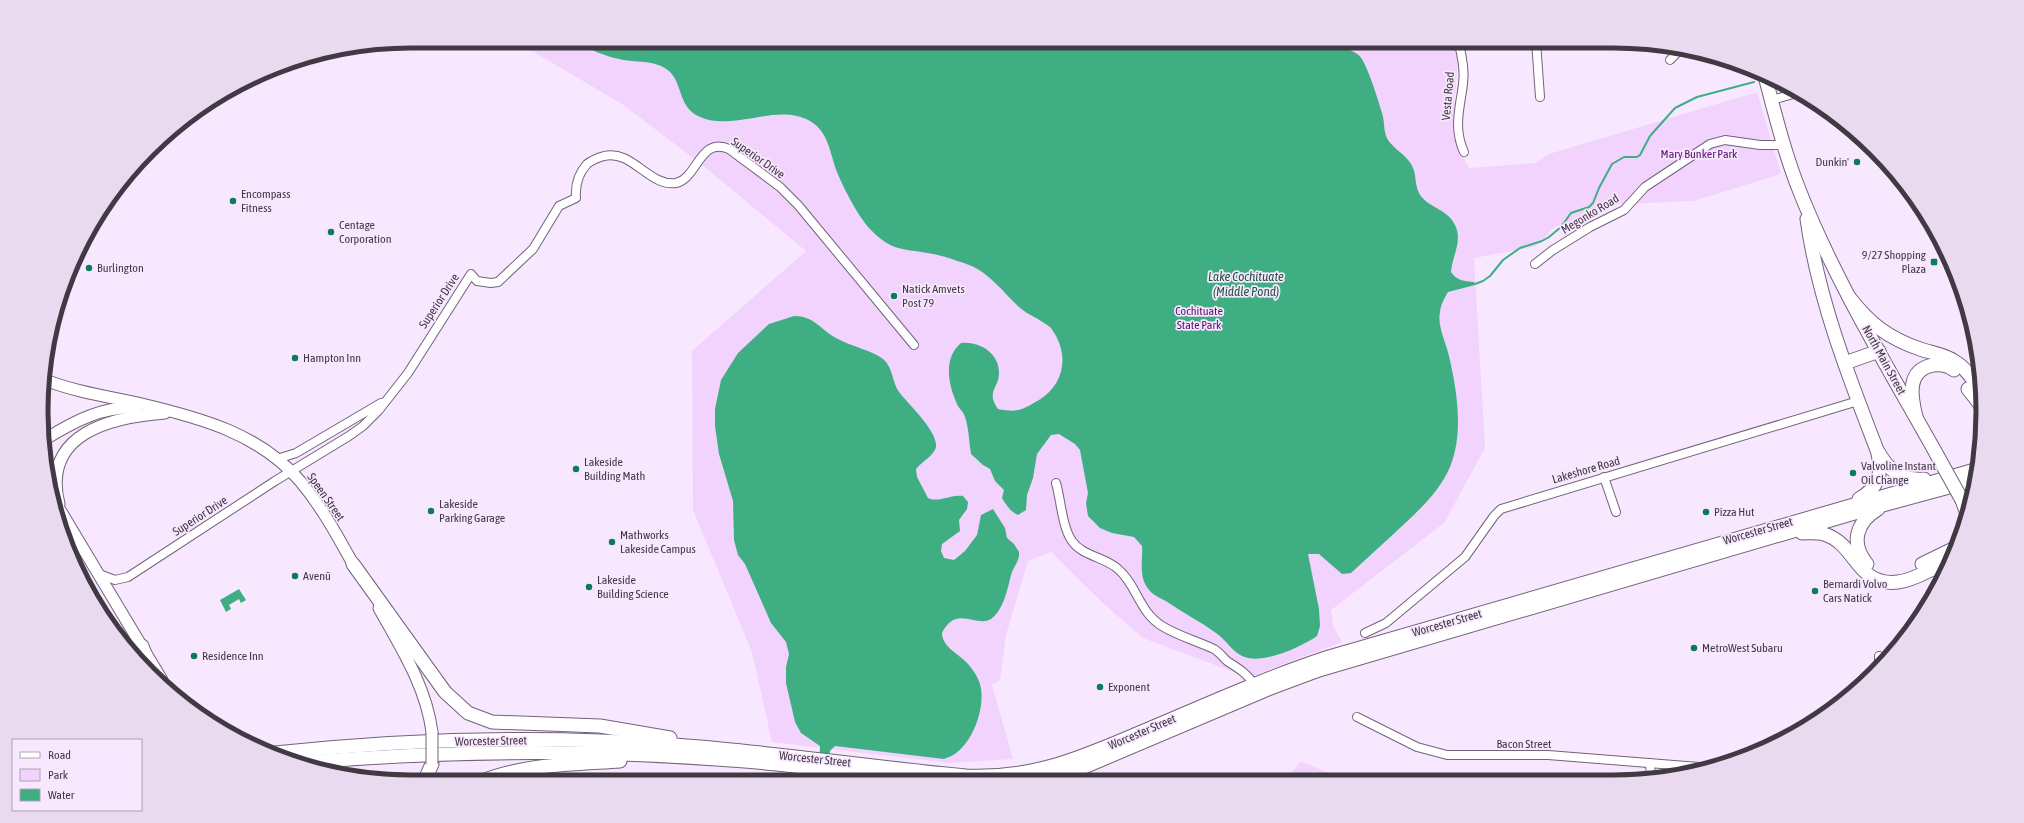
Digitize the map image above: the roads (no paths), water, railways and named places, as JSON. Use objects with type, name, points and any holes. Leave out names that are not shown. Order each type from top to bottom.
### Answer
[{"type":"main road","name":"North Main Street","points":[[1767,82],[1785,145],[1806,207],[1849,297],[1964,504]]},
{"type":"main road","name":"North Main Street","points":[[1806,207],[1813,253],[1826,305],[1858,401],[1877,450]]},
{"type":"main road","points":[[1849,297],[1868,319],[1883,332],[1907,344],[1956,361],[1965,370],[1975,384]]},
{"type":"main road","points":[[1845,363],[1879,351]]},
{"type":"main road","points":[[1916,417],[1912,396],[1913,382],[1919,371],[1936,365],[1953,369],[1975,398]]},
{"type":"main road","name":"Speen Street","points":[[50,381],[176,412],[234,432],[257,444],[290,471],[315,500],[415,673],[428,707],[432,732],[431,775]]},
{"type":"main road","points":[[49,437],[77,420],[110,410],[132,408],[176,412]]},
{"type":"main road","points":[[58,496],[57,474],[62,458],[76,439],[92,428],[112,421],[140,415],[176,412]]},
{"type":"main road","points":[[1877,450],[1892,471],[1902,477],[1916,480],[1946,477]]},
{"type":"main road","points":[[1847,505],[1866,495],[1877,483],[1880,468],[1877,450]]},
{"type":"main road","name":"Worcester Street","points":[[1002,775],[1028,772],[1076,759],[1255,685],[1340,654],[1847,505],[1946,477],[1971,472]]},
{"type":"main road","name":"Worcester Street","points":[[1056,775],[1084,767],[1306,675],[1897,501],[1971,473]]},
{"type":"main road","points":[[1897,501],[1872,513],[1859,527],[1857,546],[1861,556],[1868,564],[1882,573],[1899,574],[1911,570],[1948,552]]},
{"type":"main road","points":[[65,522],[157,672]]},
{"type":"main road","points":[[1777,536],[1810,533],[1828,536],[1845,548],[1862,571],[1874,578],[1887,582],[1907,581],[1942,565]]},
{"type":"main road","points":[[353,564],[445,692],[461,708],[475,717],[492,722],[615,728],[733,750]]},
{"type":"main road","points":[[142,646],[147,662]]},
{"type":"main road","name":"Worcester Street","points":[[285,752],[371,745],[507,740],[620,742],[733,750],[816,764],[953,775]]},
{"type":"main road","name":"Worcester Street","points":[[313,762],[383,756],[473,753],[594,753],[816,764]]},
{"type":"main road","points":[[502,775],[548,767],[685,757]]},
{"type":"main road","points":[[427,775],[432,764]]},
{"type":"main road","name":"Worcester Street","points":[[834,766],[887,775]]},
{"type":"street","name":"Vesta Road","points":[[1459,48],[1463,78],[1458,128],[1464,152]]},
{"type":"street","points":[[1536,48],[1540,97]]},
{"type":"street","points":[[1670,60],[1676,54]]},
{"type":"street","points":[[1772,100],[1790,95]]},
{"type":"street","name":"Megonko Road","points":[[1535,264],[1553,250],[1590,227],[1624,210],[1645,187],[1710,144],[1725,140],[1760,145],[1785,145]]},
{"type":"street","name":"Superior Drive","points":[[97,573],[111,580],[121,580],[128,577],[290,471],[354,433],[374,416],[408,373],[470,274],[477,281],[491,283],[498,282],[533,249],[559,206],[576,198],[576,190],[582,170],[591,161],[608,155],[617,155],[625,158],[659,180],[677,183],[682,180],[706,152],[718,146],[729,149],[780,188],[794,201],[914,345]]},
{"type":"street","name":"Superior Drive","points":[[277,459],[298,452],[388,398]]},
{"type":"street","name":"Lakeshore Road","points":[[1365,633],[1386,623],[1464,557],[1494,516],[1501,509],[1858,401]]},
{"type":"street","points":[[1604,477],[1616,512]]},
{"type":"street","points":[[1056,483],[1065,523],[1074,544],[1085,552],[1118,569],[1124,575],[1144,610],[1157,623],[1216,650],[1228,662],[1246,673],[1255,685]]},
{"type":"street","name":"Bacon Street","points":[[1357,717],[1417,748],[1447,755],[1548,755],[1691,766]]},
{"type":"street","points":[[1650,763],[1651,773]]},
{"type":"water","name":"Lake Cochituate (Middle Pond)","points":[[589,48],[1346,48],[1360,56],[1365,64],[1383,116],[1386,137],[1413,167],[1416,186],[1422,198],[1447,215],[1455,225],[1458,243],[1451,272],[1458,279],[1474,282],[1475,285],[1448,292],[1442,304],[1439,317],[1442,334],[1452,369],[1458,412],[1457,440],[1450,467],[1445,478],[1438,488],[1405,524],[1351,573],[1342,574],[1319,554],[1308,554],[1319,609],[1320,626],[1317,636],[1302,645],[1274,656],[1256,659],[1240,655],[1220,636],[1149,590],[1142,574],[1142,546],[1134,537],[1112,533],[1100,528],[1088,516],[1086,503],[1088,493],[1080,450],[1075,444],[1059,434],[1051,435],[1037,454],[1033,478],[1027,495],[1026,510],[1018,515],[1007,506],[1002,498],[1004,490],[995,481],[990,469],[971,454],[964,415],[958,406],[951,388],[949,364],[955,349],[961,343],[968,343],[981,346],[992,354],[996,360],[999,374],[993,394],[995,403],[998,409],[1015,411],[1039,400],[1047,394],[1058,380],[1061,372],[1062,354],[1056,336],[1050,327],[1023,310],[1013,302],[991,279],[972,266],[937,255],[892,246],[878,237],[865,224],[856,210],[837,172],[825,137],[810,121],[797,116],[783,115],[725,121],[711,120],[698,116],[687,107],[677,82],[669,71],[663,67],[651,63],[613,58]]},
{"type":"water","points":[[794,316],[807,318],[836,338],[873,353],[883,359],[889,366],[899,392],[928,426],[935,441],[936,447],[933,453],[916,469],[917,477],[928,498],[936,500],[954,496],[963,496],[968,502],[967,509],[959,520],[960,531],[942,544],[941,551],[944,558],[954,560],[965,551],[977,535],[981,515],[993,509],[1005,528],[1007,538],[1014,544],[1019,552],[1007,593],[999,611],[991,619],[985,621],[966,618],[953,620],[948,624],[942,633],[948,646],[971,667],[975,673],[980,684],[982,694],[979,717],[969,739],[962,748],[953,755],[944,759],[835,746],[830,751],[827,775],[818,775],[820,746],[801,733],[795,722],[786,683],[786,667],[789,654],[786,642],[771,623],[745,564],[738,555],[734,540],[733,501],[719,454],[715,426],[715,409],[721,380],[738,353],[769,324]]},
{"type":"water","points":[[239,589],[246,600],[241,603],[239,599],[229,605],[231,609],[226,612],[220,600]]},
{"type":"waterway","points":[[1475,284],[1490,276],[1503,260],[1520,248],[1542,241],[1549,237],[1561,227],[1571,213],[1589,207],[1593,203],[1612,164],[1624,157],[1637,157],[1640,155],[1650,136],[1675,108],[1697,97],[1754,82]]},
{"type":"place","name":"Dunkin'","points":[[1857,162]]},
{"type":"place","name":"Encompass Fitness","points":[[233,201]]},
{"type":"place","name":"Centage Corporation","points":[[331,232]]},
{"type":"place","name":"9/27 Shopping Plaza","points":[[1934,262]]},
{"type":"place","name":"Burlington","points":[[89,268]]},
{"type":"place","name":"Natick Amvets Post 79","points":[[894,296]]},
{"type":"place","name":"Hampton Inn","points":[[295,358]]},
{"type":"place","name":"Lakeside Building Math","points":[[576,469]]},
{"type":"place","name":"Valvoline Instant Oil Change","points":[[1853,473]]},
{"type":"place","name":"Lakeside Parking Garage","points":[[431,511]]},
{"type":"place","name":"Pizza Hut","points":[[1706,512]]},
{"type":"place","name":"Mathworks Lakeside Campus","points":[[612,542]]},
{"type":"place","name":"Avenū","points":[[295,576]]},
{"type":"place","name":"Lakeside Building Science","points":[[589,587]]},
{"type":"place","name":"Bernardi Volvo Cars Natick","points":[[1815,591]]},
{"type":"place","name":"MetroWest Subaru","points":[[1694,648]]},
{"type":"place","name":"Residence Inn","points":[[194,656]]},
{"type":"place","name":"Exponent","points":[[1100,687]]},
{"type":"park label","name":"Mary Bunker Park","points":[[1699,154]]},
{"type":"park label","name":"Cochituate State Park","points":[[1199,318]]}]
